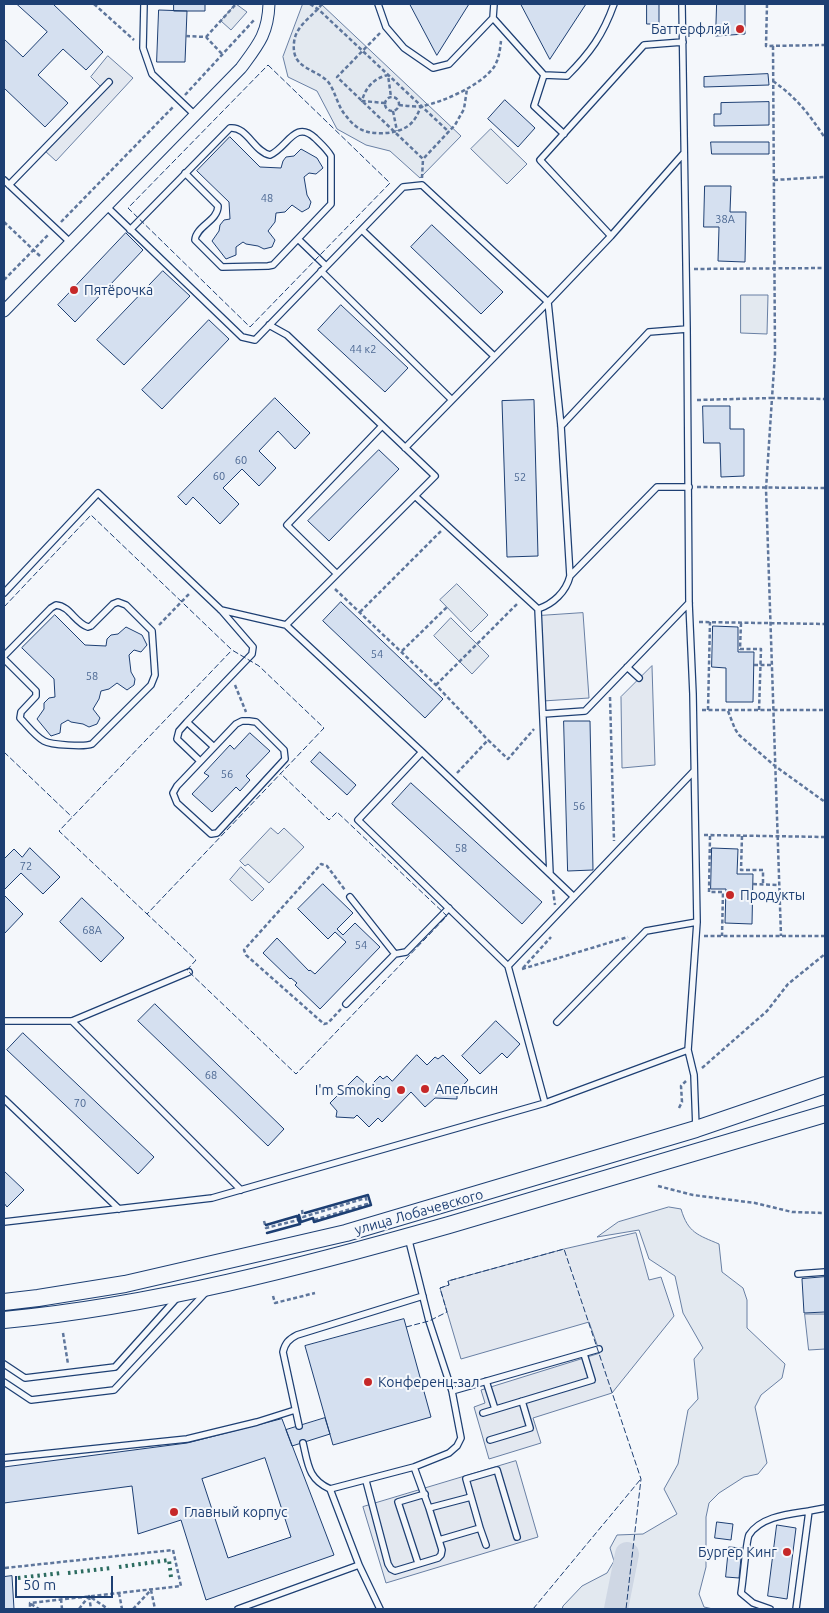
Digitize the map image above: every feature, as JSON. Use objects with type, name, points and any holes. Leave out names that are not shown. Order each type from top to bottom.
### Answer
[{"type":"main road","name":"улица Лобачевского","points":[[4,1302],[125,1284],[346,1233],[696,1129],[825,1085]]},
{"type":"main road","name":"улица Лобачевского","points":[[4,1320],[40,1316],[213,1286],[408,1237],[825,1114]]},
{"type":"street","points":[[4,311],[241,68],[262,41],[269,4]]},
{"type":"lane","points":[[144,4],[143,48],[152,74],[195,115]]},
{"type":"lane","points":[[378,4],[386,26],[404,48],[434,68],[449,64],[493,18],[494,4]]},
{"type":"lane","points":[[493,18],[544,75],[567,76],[584,59],[606,26],[614,4]]},
{"type":"lane","points":[[682,4],[689,603],[697,922],[688,1050],[694,1075],[696,1129]]},
{"type":"lane","points":[[611,236],[540,160],[644,45],[683,42]]},
{"type":"lane","points":[[544,75],[534,106],[564,134]]},
{"type":"lane","points":[[9,185],[109,82]]},
{"type":"lane","points":[[130,230],[230,128],[240,130],[263,152],[270,155],[275,153],[293,134],[304,132],[310,134],[331,156],[332,201],[329,208],[270,266],[219,266],[195,240],[197,233],[216,214],[218,206],[185,174]]},
{"type":"lane","points":[[404,448],[611,236],[684,153]]},
{"type":"lane","points":[[4,180],[71,243]]},
{"type":"lane","points":[[107,207],[242,337],[255,340],[403,187],[422,185],[548,302],[561,426],[570,576],[568,586],[548,605],[538,609]]},
{"type":"lane","points":[[362,230],[494,356]]},
{"type":"lane","points":[[298,239],[326,266]]},
{"type":"lane","points":[[321,271],[452,400]]},
{"type":"lane","points":[[269,326],[287,335],[435,476],[286,625]]},
{"type":"lane","points":[[561,426],[649,332],[687,329]]},
{"type":"lane","points":[[337,574],[287,525],[382,426]]},
{"type":"lane","points":[[570,576],[657,487],[689,487]]},
{"type":"lane","points":[[4,593],[98,493],[221,610],[251,644],[252,654],[179,731],[178,739],[200,761]]},
{"type":"lane","points":[[416,496],[538,609],[550,874]]},
{"type":"lane","points":[[121,602],[152,631],[155,675],[153,682],[89,746],[46,742],[22,720],[20,715],[36,696],[36,691],[4,658],[56,605],[65,608],[82,624],[88,627],[113,604],[121,602]]},
{"type":"lane","points":[[543,716],[585,711],[689,603]]},
{"type":"lane","points":[[221,610],[286,625],[574,897]]},
{"type":"lane","points":[[627,667],[639,678]]},
{"type":"lane","points":[[249,720],[256,722],[284,750],[285,759],[214,834],[208,832],[174,799],[177,786],[214,747],[236,724],[249,720]]},
{"type":"lane","points":[[187,722],[214,747]]},
{"type":"lane","points":[[422,752],[358,820],[508,966],[545,1103]]},
{"type":"lane","points":[[508,966],[694,772]]},
{"type":"lane","points":[[350,897],[395,954]]},
{"type":"lane","points":[[346,1004],[395,954],[406,952],[449,908]]},
{"type":"lane","points":[[558,1022],[646,931],[697,922]]},
{"type":"lane","points":[[4,1021],[72,1021],[189,972]]},
{"type":"lane","points":[[72,1021],[241,1190]]},
{"type":"lane","points":[[4,1222],[212,1198],[545,1103],[688,1050]]},
{"type":"lane","points":[[4,1099],[118,1208]]},
{"type":"lane","points":[[303,1443],[310,1471],[320,1485],[330,1489],[414,1467],[449,1453],[457,1446],[461,1438],[452,1391],[429,1321],[408,1237]]},
{"type":"lane","points":[[798,1274],[825,1272]]},
{"type":"lane","points":[[4,1382],[31,1400],[114,1390],[213,1286]]},
{"type":"lane","points":[[4,1364],[25,1378],[115,1367],[182,1292]]},
{"type":"lane","points":[[299,1426],[283,1352],[285,1345],[290,1339],[297,1335],[423,1296]]},
{"type":"lane","points":[[452,1391],[599,1349]]},
{"type":"lane","points":[[483,1413],[592,1380],[584,1354]]},
{"type":"lane","points":[[486,1381],[496,1409]]},
{"type":"lane","points":[[490,1440],[530,1428],[522,1401]]},
{"type":"lane","points":[[4,1458],[187,1439],[257,1422],[295,1410]]},
{"type":"lane","points":[[366,1481],[391,1569],[395,1571],[438,1558],[442,1550],[425,1494],[414,1467]]},
{"type":"lane","points":[[486,1545],[466,1479],[497,1470],[517,1537]]},
{"type":"lane","points":[[330,1489],[359,1565],[380,1609]]},
{"type":"lane","points":[[418,1563],[398,1502],[425,1494]]},
{"type":"lane","points":[[429,1508],[471,1497]]},
{"type":"lane","points":[[770,1609],[753,1603],[742,1593],[749,1536],[761,1524],[781,1515],[825,1508]]},
{"type":"lane","points":[[796,1609],[809,1511]]},
{"type":"lane","points":[[439,1540],[480,1528]]},
{"type":"lane","points":[[238,1609],[359,1565]]},
{"type":"path","points":[[94,4],[143,48]]},
{"type":"path","points":[[206,37],[236,4]]},
{"type":"path","points":[[310,4],[318,9],[449,132]]},
{"type":"path","points":[[322,4],[295,33],[293,45],[298,60],[307,70],[322,77],[329,84],[345,115],[355,126],[367,132],[396,132],[414,121],[421,106]]},
{"type":"path","points":[[766,4],[766,46],[825,45]]},
{"type":"path","points":[[4,280],[180,100],[257,18]]},
{"type":"path","points":[[386,26],[337,78],[423,159]]},
{"type":"path","points":[[399,105],[421,106],[467,89],[483,78],[494,66],[500,53],[502,28]]},
{"type":"path","points":[[186,36],[206,37],[223,55]]},
{"type":"path","points":[[773,46],[775,354],[766,489],[780,936]]},
{"type":"path","points":[[388,74],[391,97]]},
{"type":"path","points":[[362,101],[363,95],[371,84],[388,74]]},
{"type":"path","points":[[773,81],[792,94],[825,138]]},
{"type":"path","points":[[422,185],[423,159],[449,132],[464,109],[467,89]]},
{"type":"path","points":[[391,97],[397,99],[399,105],[397,110],[393,112]]},
{"type":"path","points":[[385,103],[391,97]]},
{"type":"path","points":[[362,101],[385,103]]},
{"type":"path","points":[[385,103],[387,110],[393,112]]},
{"type":"path","points":[[393,112],[396,132]]},
{"type":"path","points":[[774,180],[825,177]]},
{"type":"path","points":[[4,222],[50,265]]},
{"type":"path","points":[[686,269],[825,268]]},
{"type":"path","points":[[688,400],[825,398]]},
{"type":"path","points":[[689,487],[825,488]]},
{"type":"path","points":[[360,612],[447,525]]},
{"type":"path","points":[[329,583],[402,651],[508,759],[543,716]]},
{"type":"path","points":[[152,631],[196,586]]},
{"type":"path","points":[[436,685],[525,597]]},
{"type":"path","points":[[402,651],[447,607]]},
{"type":"path","points":[[690,622],[825,624]]},
{"type":"path","points":[[708,710],[710,622]]},
{"type":"path","points":[[741,623],[740,649],[761,649],[759,711]]},
{"type":"path","points":[[754,665],[772,665]]},
{"type":"path","points":[[232,675],[249,720]]},
{"type":"path","points":[[610,685],[614,855]]},
{"type":"path","points":[[693,710],[825,710]]},
{"type":"path","points":[[728,711],[739,735],[775,766],[825,802]]},
{"type":"path","points":[[450,779],[488,740]]},
{"type":"path","points":[[695,835],[825,837]]},
{"type":"path","points":[[710,835],[709,892],[723,892],[722,936]]},
{"type":"path","points":[[742,836],[741,870],[763,870],[763,884]]},
{"type":"path","points":[[346,1004],[328,1023],[324,1024],[246,955],[244,950],[321,864],[326,866],[350,897]]},
{"type":"path","points":[[753,884],[779,885]]},
{"type":"path","points":[[522,968],[646,931]]},
{"type":"path","points":[[696,936],[825,936]]},
{"type":"path","points":[[679,1108],[682,1102],[681,1086],[767,1011],[788,984],[825,954]]},
{"type":"path","points":[[658,1186],[693,1195],[755,1203],[792,1212],[825,1213]]},
{"type":"path","points":[[302,1210],[303,1217],[366,1198],[368,1204],[314,1220]]},
{"type":"path","points":[[264,1221],[266,1228],[298,1220]]},
{"type":"path","points":[[273,1296],[275,1303],[316,1293]]},
{"type":"path","points":[[63,1334],[70,1372]]},
{"type":"path","points":[[5,1568],[174,1550],[180,1586],[30,1603]]},
{"type":"path","points":[[133,1609],[151,1590]]},
{"type":"path","points":[[151,1590],[155,1609]]},
{"type":"path","points":[[119,1593],[122,1609]]},
{"type":"path","points":[[79,1609],[89,1596]]},
{"type":"path","points":[[89,1596],[91,1609]]},
{"type":"path","points":[[89,1596],[108,1609]]},
{"type":"path","points":[[61,1599],[62,1609]]},
{"type":"path","points":[[30,1603],[30,1609]]},
{"type":"path","points":[[30,1603],[39,1609]]},
{"type":"shaded area","points":[[236,4],[247,12],[231,30],[221,21]]},
{"type":"shaded area","points":[[303,4],[321,4],[461,136],[420,178],[390,151],[366,145],[337,129],[317,91],[288,77],[283,57]]},
{"type":"shaded area","points":[[108,56],[133,78],[56,161],[44,150],[102,88],[91,77]]},
{"type":"shaded area","points":[[491,129],[527,164],[507,184],[471,149]]},
{"type":"shaded area","points":[[741,295],[768,295],[767,334],[741,333]]},
{"type":"shaded area","points":[[457,584],[488,615],[471,632],[440,600]]},
{"type":"shaded area","points":[[583,613],[589,698],[543,701],[538,616]]},
{"type":"shaded area","points":[[451,618],[489,656],[472,674],[434,636]]},
{"type":"shaded area","points":[[652,666],[655,765],[622,768],[621,697]]},
{"type":"shaded area","points":[[271,828],[278,834],[284,828],[304,847],[269,883],[248,864],[245,866],[240,861]]},
{"type":"shaded area","points":[[241,867],[264,889],[252,901],[230,880]]},
{"type":"shaded area","points":[[669,1207],[681,1209],[687,1223],[695,1232],[719,1244],[722,1272],[743,1288],[747,1300],[747,1328],[785,1364],[782,1378],[761,1395],[755,1407],[767,1463],[758,1474],[744,1477],[719,1493],[709,1503],[706,1517],[706,1567],[699,1594],[704,1607],[713,1609],[562,1609],[582,1586],[607,1573],[614,1561],[610,1548],[617,1535],[643,1534],[677,1514],[664,1489],[678,1464],[688,1410],[698,1399],[694,1359],[703,1348],[683,1313],[675,1276],[649,1259],[639,1230],[597,1237],[618,1222]]},
{"type":"shaded area","points":[[636,1233],[649,1280],[661,1277],[674,1316],[612,1393],[533,1418],[541,1443],[489,1459],[474,1407],[485,1403],[481,1390],[600,1353],[589,1322],[461,1359],[440,1288],[449,1285],[448,1281],[564,1249]]},
{"type":"shaded area","points":[[805,1314],[825,1314],[825,1349],[809,1350]]},
{"type":"shaded area","points":[[516,1461],[538,1537],[386,1583],[363,1507]]},
{"type":"building","points":[[17,4],[53,4],[103,52],[86,70],[63,49],[38,75],[68,103],[45,127],[4,88],[4,39],[23,57],[47,32]]},
{"type":"building","points":[[174,4],[205,4],[205,11],[174,11]]},
{"type":"building","points":[[410,4],[469,4],[437,55]]},
{"type":"building","points":[[521,4],[586,4],[550,59]]},
{"type":"building","points":[[647,4],[659,4],[659,24],[647,24]]},
{"type":"building","points":[[717,4],[745,4],[745,34],[716,36]]},
{"type":"building","points":[[159,10],[187,11],[185,62],[157,62]]},
{"type":"building","points":[[768,74],[769,85],[704,87],[704,77]]},
{"type":"building","points":[[505,100],[535,128],[518,147],[488,119]]},
{"type":"building","points":[[769,102],[769,125],[714,126],[714,114],[721,114],[721,103]]},
{"type":"building","points":[[230,137],[260,167],[281,168],[286,157],[294,156],[301,149],[317,158],[323,168],[316,174],[309,173],[304,177],[307,195],[311,202],[309,208],[302,212],[292,205],[285,212],[276,213],[275,222],[268,231],[275,240],[272,247],[264,249],[243,242],[236,247],[236,255],[226,259],[212,241],[224,220],[230,219],[229,202],[197,171]]},
{"type":"building","points":[[711,142],[769,142],[769,154],[712,154]]},
{"type":"building","points":[[705,186],[731,186],[730,212],[746,212],[745,262],[718,261],[719,227],[704,227]]},
{"type":"building","points":[[432,225],[503,292],[481,314],[411,247]]},
{"type":"building","points":[[126,233],[143,250],[75,322],[58,305]]},
{"type":"building","points":[[163,271],[190,296],[124,365],[97,340]]},
{"type":"building","points":[[341,305],[408,368],[385,392],[318,330]]},
{"type":"building","points":[[209,320],[229,339],[162,409],[142,390]]},
{"type":"building","points":[[275,398],[310,433],[295,449],[278,431],[259,451],[276,468],[259,486],[242,469],[223,488],[239,504],[220,524],[193,497],[186,505],[178,497]]},
{"type":"building","points":[[534,400],[538,556],[507,557],[502,401]]},
{"type":"building","points":[[703,406],[730,406],[730,429],[744,429],[744,476],[721,477],[720,443],[704,443]]},
{"type":"building","points":[[379,450],[399,469],[329,541],[308,521]]},
{"type":"building","points":[[341,602],[443,699],[425,718],[323,621]]},
{"type":"building","points":[[55,615],[85,645],[106,646],[107,639],[111,635],[118,634],[126,627],[142,635],[147,645],[141,652],[134,650],[129,655],[131,672],[135,679],[134,685],[127,690],[117,683],[109,689],[101,691],[93,709],[100,718],[97,724],[89,727],[68,720],[61,724],[60,733],[51,736],[37,719],[44,709],[44,703],[49,698],[55,697],[54,679],[22,648]]},
{"type":"building","points":[[713,626],[738,627],[738,652],[754,652],[753,702],[726,702],[726,668],[712,667]]},
{"type":"building","points":[[564,721],[590,721],[593,870],[568,871]]},
{"type":"building","points":[[250,733],[270,751],[246,776],[250,780],[240,791],[236,787],[212,812],[192,794],[209,776],[204,773],[230,745],[234,749]]},
{"type":"building","points":[[320,752],[356,785],[347,795],[311,762]]},
{"type":"building","points":[[411,783],[542,902],[522,924],[392,804]]},
{"type":"building","points":[[30,848],[60,877],[43,894],[21,873],[4,890],[4,859],[14,849],[22,857]]},
{"type":"building","points":[[712,848],[738,849],[737,874],[753,874],[752,924],[725,923],[726,889],[711,889]]},
{"type":"building","points":[[323,884],[353,913],[337,929],[343,935],[355,923],[380,947],[320,1009],[295,985],[297,983],[290,979],[263,953],[277,938],[309,971],[315,974],[346,942],[335,932],[328,939],[298,909]]},
{"type":"building","points":[[4,895],[23,914],[4,934]]},
{"type":"building","points":[[82,898],[124,938],[101,962],[60,922]]},
{"type":"building","points":[[155,1004],[284,1129],[268,1146],[138,1021]]},
{"type":"building","points":[[496,1021],[520,1044],[507,1058],[502,1053],[480,1074],[462,1056]]},
{"type":"building","points":[[23,1033],[154,1157],[138,1174],[7,1050]]},
{"type":"building","name":"I'm Smoking","points":[[417,1055],[427,1065],[435,1057],[438,1059],[443,1055],[468,1080],[457,1092],[457,1099],[435,1098],[425,1107],[411,1092],[382,1122],[378,1118],[369,1127],[357,1115],[354,1118],[336,1117],[337,1111],[330,1103],[357,1076],[369,1087],[380,1076],[383,1079],[387,1076],[392,1081]]},
{"type":"building","points":[[4,1171],[24,1190],[7,1207],[4,1203]]},
{"type":"building","points":[[825,1277],[825,1312],[804,1313],[802,1279]]},
{"type":"building","name":"Конференц-зал","points":[[404,1319],[431,1417],[333,1445],[305,1346]]},
{"type":"building","points":[[325,1418],[330,1434],[292,1446],[286,1430]]},
{"type":"building","name":"Главный корпус","points":[[282,1419],[334,1555],[206,1600],[181,1520],[138,1534],[132,1486],[4,1503],[4,1467],[187,1443]],"holes":[[[265,1458],[291,1537],[228,1558],[202,1479]]]},
{"type":"building","points":[[717,1522],[733,1524],[731,1540],[715,1538]]},
{"type":"building","points":[[777,1525],[796,1528],[787,1599],[768,1596]]},
{"type":"building","points":[[729,1547],[742,1548],[739,1578],[726,1577]]},
{"type":"building","points":[[12,1576],[14,1609],[4,1609],[4,1577]]},
{"type":"waterway","points":[[616,1609],[627,1554]]},
{"type":"hedge","points":[[119,1567],[169,1560],[171,1577]]},
{"type":"hedge","points":[[68,1573],[112,1568]]},
{"type":"hedge","points":[[18,1578],[61,1573]]},
{"type":"fence","points":[[268,65],[390,183],[250,327],[128,208],[268,65]]},
{"type":"fence","points":[[4,607],[91,515],[232,650],[259,666],[324,728],[147,914],[59,831],[232,650]]},
{"type":"fence","points":[[4,752],[72,817]]},
{"type":"fence","points":[[146,913],[196,960],[187,970],[296,1074],[447,916],[337,812],[329,820],[280,773]]},
{"type":"fence","points":[[406,1327],[429,1321],[447,1312],[440,1288],[449,1285],[448,1281],[564,1249],[641,1479],[626,1609]]},
{"type":"fence","points":[[533,1609],[640,1480]]},
{"type":"wall","points":[[299,1215],[301,1222],[313,1218],[314,1222],[371,1205],[368,1195],[305,1213]]},
{"type":"wall","points":[[266,1225],[297,1216],[300,1224],[267,1233]]},
{"type":"place","name":"Баттерфляй","points":[[740,29]]},
{"type":"place","name":"Пятёрочка","points":[[74,290]]},
{"type":"place","name":"Продукты","points":[[730,895]]},
{"type":"place","name":"Апельсин","points":[[425,1089]]},
{"type":"place","name":"I'm Smoking","points":[[401,1090]]},
{"type":"place","name":"Конференц-зал","points":[[368,1382]]},
{"type":"place","name":"Главный корпус","points":[[174,1512]]},
{"type":"place","name":"Бургер Кинг","points":[[787,1552]]}]
